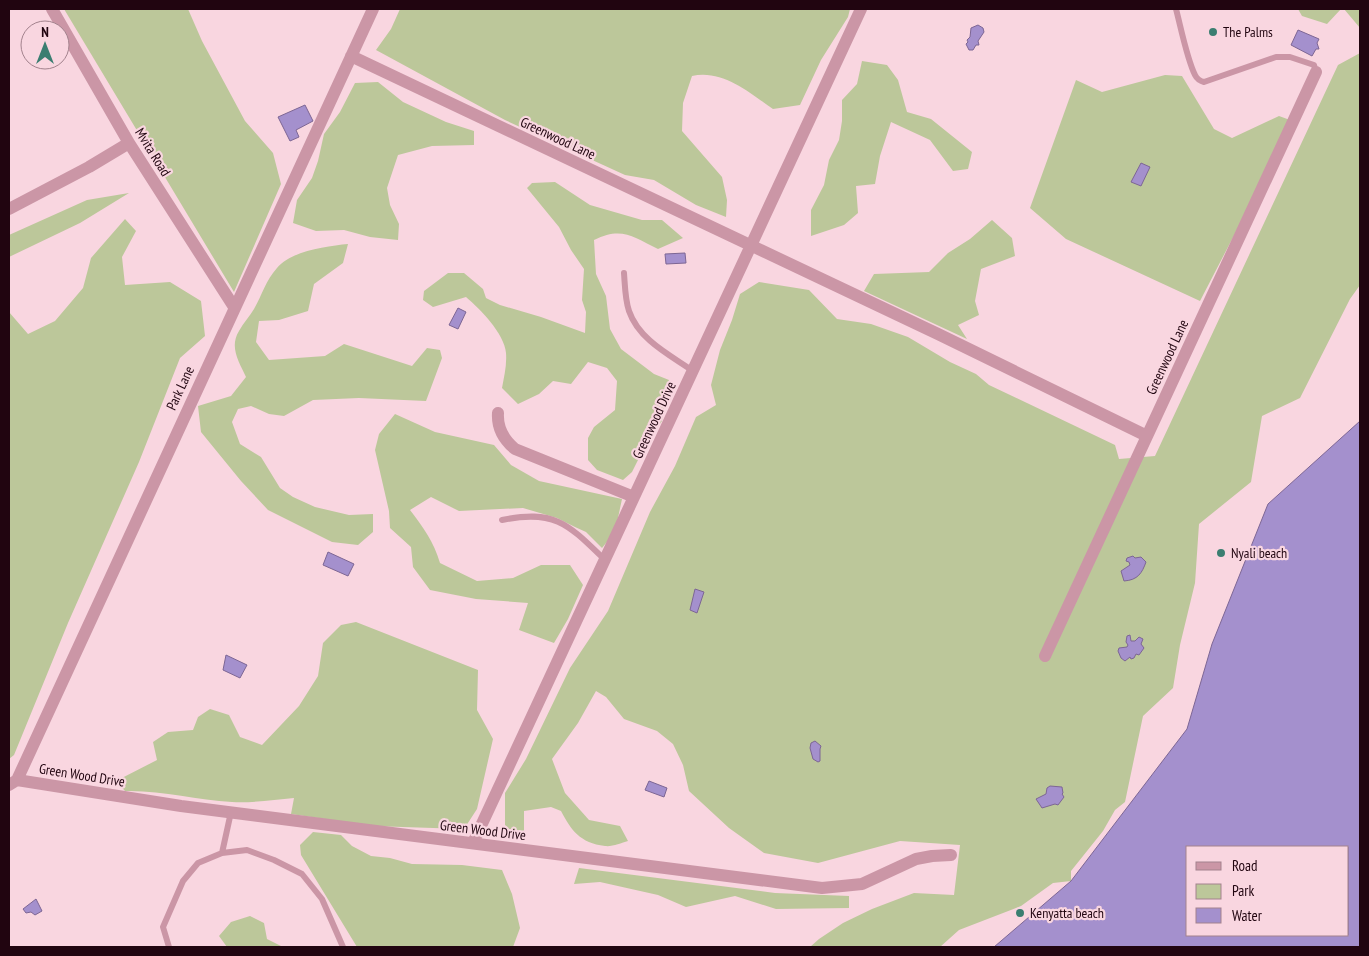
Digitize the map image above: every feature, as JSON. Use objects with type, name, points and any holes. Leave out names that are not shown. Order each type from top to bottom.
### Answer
[{"type":"street","name":"Mvita Road","points":[[52,9],[129,143],[234,307]]},
{"type":"street","name":"Park Lane","points":[[13,782],[373,9]]},
{"type":"street","name":"Greenwood Drive","points":[[473,843],[861,9]]},
{"type":"street","name":"Greenwood Lane","points":[[351,56],[1147,436]]},
{"type":"street","name":"Greenwood Lane","points":[[1045,656],[1316,72]]},
{"type":"street","points":[[9,209],[89,167],[129,143]]},
{"type":"street","points":[[498,413],[497,420],[502,435],[516,449],[634,497]]},
{"type":"street","name":"Green Wood Drive","points":[[13,782],[822,888],[862,884],[916,860],[932,856],[951,855]]},
{"type":"lane","points":[[1176,10],[1192,66],[1199,81],[1204,82],[1276,57],[1290,57],[1314,65],[1316,72]]},
{"type":"lane","points":[[624,273],[626,303],[635,325],[653,343],[694,370]]},
{"type":"lane","points":[[502,520],[533,515],[558,521],[584,540],[605,560]]},
{"type":"lane","points":[[222,853],[231,812]]},
{"type":"lane","points":[[169,947],[163,927],[182,882],[198,863],[222,853],[247,850],[274,860],[302,874],[322,898],[343,947]]},
{"type":"green space","points":[[64,9],[188,9],[202,41],[245,121],[273,153],[281,184],[234,292]]},
{"type":"green space","points":[[400,9],[850,9],[848,17],[821,60],[800,105],[773,109],[725,79],[703,75],[692,76],[683,103],[682,131],[722,177],[727,200],[726,217],[696,205],[654,180],[625,175],[505,120],[376,50],[391,29]]},
{"type":"green space","points":[[1298,9],[1341,9],[1327,24],[1302,16]]},
{"type":"green space","points":[[1344,9],[1360,9],[1360,28]]},
{"type":"green space","points":[[1360,53],[1360,285],[1350,299],[1300,398],[1262,416],[1251,482],[1199,524],[1195,583],[1180,645],[1173,688],[1143,716],[1125,802],[1115,810],[1103,831],[1071,871],[1071,881],[1053,883],[1021,906],[959,930],[940,947],[810,947],[843,923],[872,909],[914,893],[954,895],[960,845],[900,841],[818,863],[764,853],[729,828],[689,791],[683,765],[673,744],[657,731],[624,719],[606,697],[596,691],[578,723],[552,759],[565,793],[589,820],[620,826],[628,841],[608,846],[589,842],[573,830],[561,811],[551,807],[524,811],[524,834],[514,835],[505,825],[505,793],[526,759],[570,668],[608,611],[650,512],[675,466],[696,417],[716,405],[711,385],[720,350],[740,294],[759,282],[809,290],[837,319],[871,324],[908,337],[950,362],[976,374],[989,385],[1115,445],[1119,459],[1155,456],[1338,65]]},
{"type":"green space","points":[[862,61],[887,65],[898,80],[907,112],[931,119],[972,152],[968,169],[953,171],[930,140],[891,122],[880,156],[875,184],[856,186],[858,213],[844,225],[811,236],[811,210],[824,185],[829,160],[839,140],[842,121],[842,100],[857,84]]},
{"type":"green space","points":[[1165,75],[1182,76],[1214,129],[1232,138],[1279,116],[1290,120],[1256,193],[1200,301],[1066,239],[1030,208],[1076,80],[1102,92]]},
{"type":"green space","points":[[378,82],[403,102],[446,122],[474,131],[474,145],[432,146],[398,155],[387,188],[390,205],[399,224],[398,240],[370,237],[344,230],[316,231],[293,223],[297,200],[312,178],[324,134],[340,112],[355,83]]},
{"type":"green space","points":[[555,182],[590,205],[642,220],[662,220],[683,238],[658,249],[634,237],[620,234],[612,234],[594,240],[596,274],[606,296],[610,329],[621,349],[654,374],[669,380],[662,421],[646,444],[632,472],[623,480],[597,470],[588,460],[588,438],[594,427],[615,410],[617,381],[607,368],[588,362],[571,384],[553,381],[539,394],[518,404],[502,388],[506,353],[501,337],[484,315],[466,297],[433,307],[423,300],[424,291],[448,273],[464,273],[483,289],[486,298],[500,305],[585,333],[586,312],[582,300],[584,269],[559,227],[527,188],[532,183]]},
{"type":"green space","points":[[129,193],[80,223],[9,257],[9,235],[87,200]]},
{"type":"green space","points":[[125,219],[136,231],[122,257],[125,285],[170,282],[201,301],[205,336],[180,358],[139,462],[68,623],[14,755],[9,759],[9,312],[28,334],[55,321],[83,288],[91,258]]},
{"type":"green space","points":[[992,220],[1012,238],[1015,256],[981,269],[975,301],[979,315],[958,325],[967,339],[864,291],[874,274],[929,272],[948,253],[970,239]]},
{"type":"green space","points":[[348,244],[343,263],[314,284],[308,311],[279,320],[259,321],[256,342],[269,360],[325,356],[344,344],[412,366],[427,348],[440,350],[442,358],[426,401],[359,398],[313,400],[284,416],[269,414],[251,406],[238,409],[232,422],[240,444],[261,457],[280,488],[293,497],[315,507],[349,515],[373,514],[373,532],[358,545],[332,542],[268,510],[241,481],[201,432],[198,406],[231,396],[246,377],[236,354],[236,337],[277,268],[283,262],[300,253]]},
{"type":"green space","points":[[395,414],[435,432],[494,445],[511,465],[539,481],[622,499],[615,532],[602,548],[586,532],[557,518],[523,508],[459,511],[431,497],[410,510],[431,541],[440,563],[477,581],[513,578],[541,565],[570,565],[583,585],[568,619],[554,643],[519,630],[528,603],[476,599],[430,590],[413,567],[411,547],[390,528],[389,511],[375,450],[379,434]]},
{"type":"green space","points":[[356,622],[478,670],[477,710],[493,739],[477,809],[464,829],[372,826],[291,814],[294,798],[247,802],[219,801],[152,792],[125,791],[116,781],[157,760],[153,742],[168,732],[193,730],[198,717],[210,709],[229,715],[240,737],[262,745],[299,706],[318,676],[323,643],[341,625]]},
{"type":"green space","points":[[313,832],[341,835],[352,846],[371,856],[390,858],[412,864],[462,865],[502,870],[512,894],[520,928],[513,947],[357,947],[301,855],[300,845]]},
{"type":"green space","points":[[579,868],[775,893],[849,896],[849,908],[776,909],[735,896],[686,907],[658,895],[600,882],[574,884]]},
{"type":"green space","points":[[250,916],[264,923],[267,939],[283,947],[227,947],[219,936],[231,922]]},
{"type":"water","points":[[978,25],[983,28],[984,32],[978,41],[979,45],[976,45],[973,50],[969,50],[966,44],[970,37],[971,28]]},
{"type":"water","points":[[1298,30],[1319,39],[1317,43],[1319,49],[1316,49],[1312,56],[1291,45]]},
{"type":"water","points":[[305,105],[313,121],[296,130],[299,137],[290,141],[278,117]]},
{"type":"water","points":[[1141,163],[1150,167],[1141,186],[1131,182]]},
{"type":"water","points":[[685,253],[686,263],[666,264],[665,254]]},
{"type":"water","points":[[458,308],[466,312],[458,329],[449,325]]},
{"type":"water","points":[[1360,421],[1360,947],[994,947],[1071,881],[1187,729],[1212,644],[1268,504]]},
{"type":"water","points":[[328,552],[354,564],[348,576],[323,565]]},
{"type":"water","points":[[1133,556],[1135,558],[1141,557],[1146,562],[1139,575],[1124,581],[1121,571],[1130,565],[1126,561],[1127,558]]},
{"type":"water","points":[[695,589],[704,592],[697,613],[690,610]]},
{"type":"water","points":[[1130,635],[1131,641],[1135,641],[1139,637],[1143,639],[1141,644],[1144,648],[1139,655],[1136,654],[1134,658],[1131,659],[1130,657],[1125,661],[1121,658],[1118,651],[1119,648],[1127,647],[1127,636]]},
{"type":"water","points":[[226,655],[247,665],[240,678],[223,670]]},
{"type":"water","points":[[815,741],[821,746],[820,761],[818,762],[813,759],[810,748],[811,743]]},
{"type":"water","points":[[649,781],[667,788],[664,797],[645,790]]},
{"type":"water","points":[[1050,786],[1062,787],[1064,797],[1058,805],[1055,804],[1042,808],[1036,799],[1046,794],[1047,788]]},
{"type":"water","points":[[36,899],[42,911],[35,915],[31,912],[26,913],[23,909]]},
{"type":"place","name":"The Palms","points":[[1213,32]]},
{"type":"place","name":"Nyali beach","points":[[1221,553]]},
{"type":"place","name":"Kenyatta beach","points":[[1020,913]]}]
